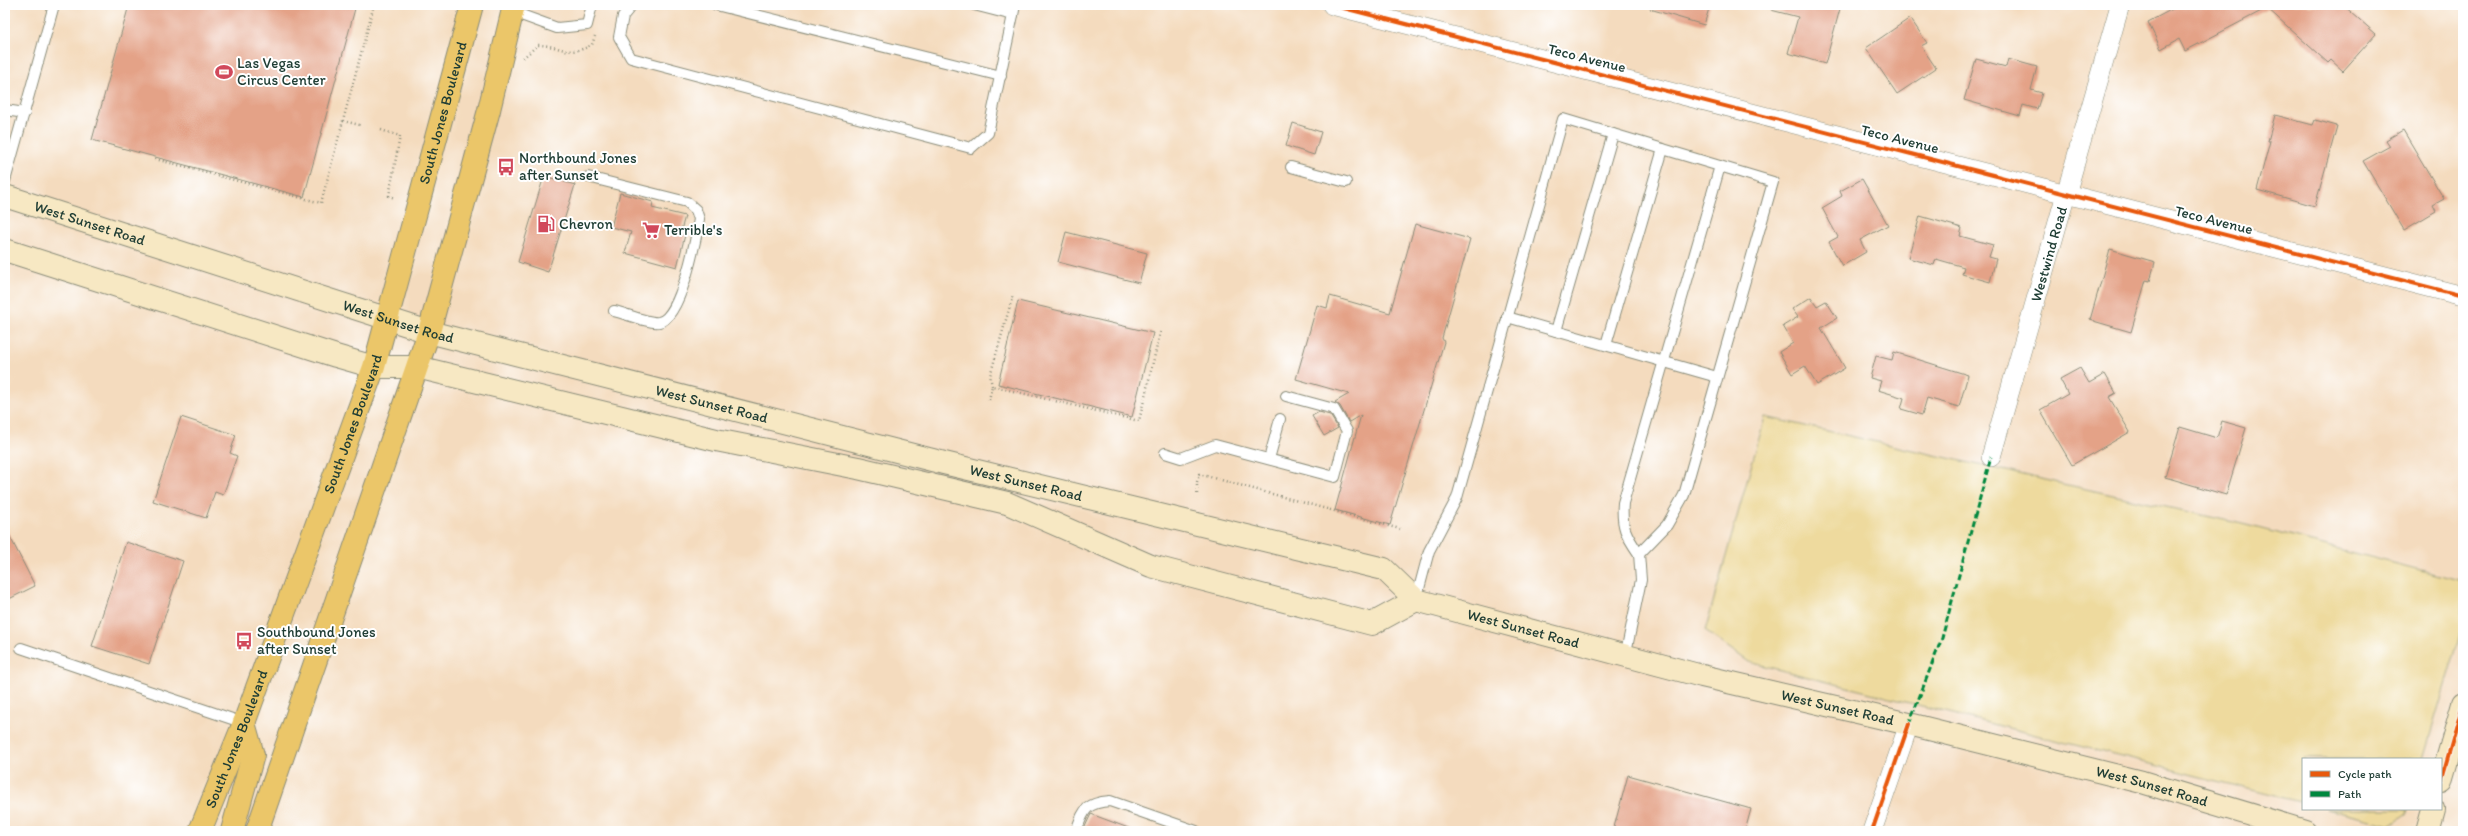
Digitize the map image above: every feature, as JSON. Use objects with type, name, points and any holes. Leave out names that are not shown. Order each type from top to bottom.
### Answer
[{"type":"main road","name":"South Jones Boulevard","points":[[200,831],[244,723],[374,366],[472,5]]},
{"type":"main road","points":[[257,831],[429,332],[490,110],[513,8]]},
{"type":"main road","name":"West Sunset Road","points":[[5,196],[429,332],[937,461],[1384,569],[1416,600],[1626,657],[1909,724],[2142,782],[2305,831]]},
{"type":"main road","name":"West Sunset Road","points":[[5,250],[135,293],[374,366],[417,367],[716,440],[858,468],[1007,503],[1151,566],[1372,624],[1416,600]]},
{"type":"main road","points":[[2442,778],[2463,704]]},
{"type":"main road","points":[[232,831],[253,755],[244,723]]},
{"type":"main road","points":[[2427,831],[2433,810]]},
{"type":"street","name":"Teco Avenue","points":[[1332,5],[2463,296]]},
{"type":"street","name":"Westwind Road","points":[[1991,457],[2120,5]]},
{"type":"street","points":[[1872,831],[1909,724]]},
{"type":"lane","points":[[5,181],[54,5]]},
{"type":"lane","points":[[513,8],[558,28],[586,25],[592,5]]},
{"type":"lane","points":[[632,5],[623,16],[619,38],[631,58],[971,148],[988,133],[1014,10],[974,5]]},
{"type":"lane","points":[[716,5],[1001,76]]},
{"type":"lane","points":[[5,110],[25,113]]},
{"type":"lane","points":[[1416,600],[1429,551],[1457,498],[1506,317],[1563,119],[1773,182],[1684,495],[1667,525],[1639,554]]},
{"type":"lane","points":[[1556,331],[1613,134]]},
{"type":"lane","points":[[1606,346],[1663,149]]},
{"type":"lane","points":[[1626,657],[1641,580],[1639,554],[1624,532],[1622,518],[1623,503],[1720,166]]},
{"type":"lane","points":[[1291,167],[1346,182]]},
{"type":"lane","points":[[588,177],[688,202],[696,210],[699,219],[681,291],[674,309],[666,319],[658,323],[614,311]]},
{"type":"lane","points":[[1506,317],[1717,377]]},
{"type":"lane","points":[[1165,453],[1181,458],[1215,445],[1335,477],[1347,431],[1334,409],[1286,396]]},
{"type":"lane","points":[[1268,459],[1280,419]]},
{"type":"lane","points":[[21,648],[244,723]]},
{"type":"lane","points":[[1076,831],[1084,810],[1096,802],[1110,801],[1196,831]]},
{"type":"path","points":[[155,159],[321,203],[374,5]]},
{"type":"path","points":[[343,120],[360,125]]},
{"type":"path","points":[[381,130],[400,136],[389,196],[395,198]]},
{"type":"path","points":[[989,400],[992,386],[990,376],[1012,295]]},
{"type":"path","points":[[992,386],[1139,421],[1161,329]]},
{"type":"path","points":[[1197,494],[1196,482],[1199,474],[1400,529]]},
{"type":"sand","points":[[1765,417],[2242,524],[2463,581],[2463,625],[2423,758],[2302,758],[2302,803],[1749,662],[1705,631]]},
{"type":"sand","points":[[2330,810],[2408,810],[2407,813],[2390,825]]},
{"type":"building","name":"Las Vegas Circus Center","points":[[129,5],[356,5],[304,197],[92,140]]},
{"type":"building","points":[[1650,5],[1710,5],[1704,25],[1650,9]]},
{"type":"building","points":[[1772,5],[1841,5],[1825,64],[1788,53],[1798,17],[1771,10]]},
{"type":"building","points":[[2180,5],[2343,5],[2376,34],[2343,71],[2331,60],[2328,63],[2267,8],[2185,51],[2179,39],[2161,49],[2148,22]]},
{"type":"building","points":[[1910,18],[1927,43],[1921,46],[1936,68],[1897,94],[1866,48]]},
{"type":"building","points":[[1976,59],[2006,67],[2008,59],[2037,67],[2031,90],[2042,93],[2037,109],[2023,105],[2020,116],[1964,100]]},
{"type":"building","points":[[2275,115],[2313,125],[2315,120],[2337,126],[2315,206],[2257,190],[2270,141],[2268,141]]},
{"type":"building","points":[[1293,123],[1321,132],[1314,155],[1286,146]]},
{"type":"building","points":[[2403,130],[2444,199],[2433,205],[2436,211],[2404,230],[2363,161],[2390,146],[2386,140]]},
{"type":"building","name":"Chevron","points":[[544,176],[575,185],[548,272],[518,262]]},
{"type":"building","points":[[1862,179],[1888,225],[1860,240],[1866,252],[1842,266],[1829,242],[1838,237],[1822,208],[1842,196],[1840,191]]},
{"type":"building","name":"Terrible's","points":[[620,193],[653,202],[652,208],[685,216],[680,234],[685,235],[677,267],[625,253],[631,232],[611,227]]},
{"type":"building","points":[[1920,216],[1962,228],[1960,236],[1993,245],[1989,257],[1996,259],[1990,282],[1962,274],[1964,267],[1936,259],[1934,265],[1908,258]]},
{"type":"building","points":[[1415,224],[1470,239],[1442,338],[1444,342],[1390,525],[1335,510],[1361,415],[1349,422],[1340,406],[1335,402],[1349,394],[1296,379],[1317,305],[1327,308],[1330,296],[1390,313]]},
{"type":"building","points":[[1066,232],[1147,253],[1139,283],[1058,262]]},
{"type":"building","points":[[2110,249],[2155,262],[2150,281],[2146,280],[2131,332],[2090,320]]},
{"type":"building","points":[[1811,297],[1817,306],[1826,301],[1837,318],[1821,328],[1845,368],[1817,385],[1805,366],[1792,374],[1779,352],[1793,343],[1783,326],[1798,317],[1792,309]]},
{"type":"building","points":[[1018,301],[1153,333],[1132,417],[998,384]]},
{"type":"building","points":[[1894,352],[1968,375],[1959,407],[1927,398],[1922,415],[1901,409],[1904,398],[1878,390],[1881,381],[1870,378],[1876,356],[1892,360]]},
{"type":"building","points":[[2080,368],[2089,383],[2105,374],[2116,393],[2109,397],[2130,432],[2072,465],[2040,410],[2068,394],[2060,379]]},
{"type":"building","points":[[1319,412],[1330,415],[1338,428],[1324,436],[1312,416]]},
{"type":"building","points":[[181,417],[236,435],[230,453],[237,456],[223,495],[215,492],[206,518],[153,501]]},
{"type":"building","points":[[2222,421],[2246,428],[2226,495],[2165,477],[2180,427],[2217,438]]},
{"type":"building","points":[[5,527],[35,586],[5,601]]},
{"type":"building","points":[[126,542],[183,561],[149,664],[92,646]]},
{"type":"building","points":[[1628,775],[1751,809],[1745,831],[1613,831]]},
{"type":"building","points":[[1091,814],[1131,829],[1131,831],[1083,831]]},
{"type":"marked path","points":[[1909,724],[1942,638],[1991,457]]},
{"type":"cycle path","points":[[1332,5],[2463,296]]},
{"type":"cycle path","points":[[2442,778],[2463,704]]},
{"type":"cycle path","points":[[1872,831],[1909,724]]},
{"type":"place","name":"Las Vegas Circus Center","points":[[224,72]]},
{"type":"place","name":"Northbound Jones after Sunset","points":[[506,167]]},
{"type":"place","name":"Chevron","points":[[546,224]]},
{"type":"place","name":"Terrible's","points":[[651,230]]},
{"type":"place","name":"Southbound Jones after Sunset","points":[[244,641]]}]
